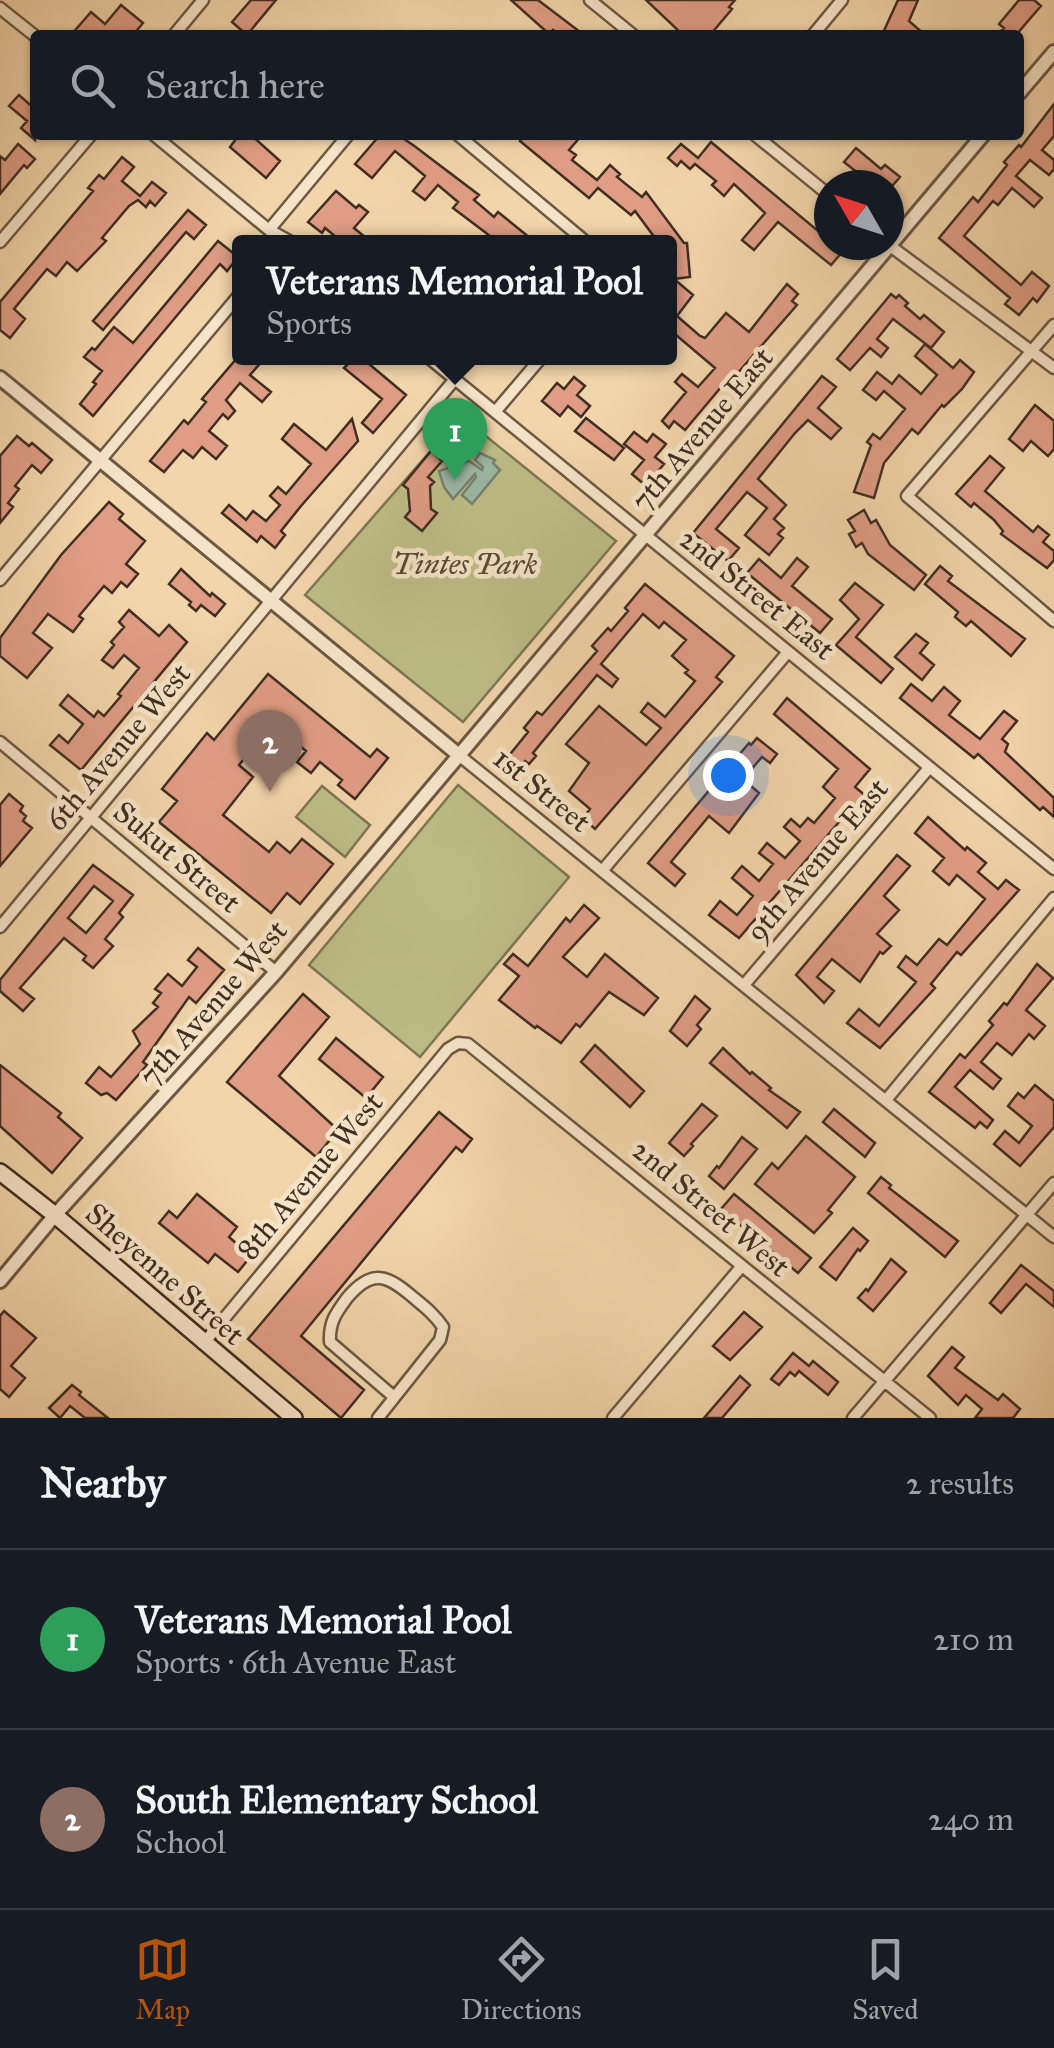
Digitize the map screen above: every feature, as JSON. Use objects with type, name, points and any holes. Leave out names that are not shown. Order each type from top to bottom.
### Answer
[{"type":"main road","name":"Sheyenne Street","points":[[0,1172],[294,1418]]},
{"type":"street","points":[[178,30],[203,0]]},
{"type":"street","points":[[590,0],[627,30]]},
{"type":"street","points":[[817,30],[842,0]]},
{"type":"street","points":[[0,8],[30,32]]},
{"type":"street","points":[[1024,86],[1054,52]]},
{"type":"street","points":[[0,242],[86,140]]},
{"type":"street","points":[[160,140],[277,235]]},
{"type":"street","points":[[269,230],[344,140]]},
{"type":"street","points":[[464,140],[578,235]]},
{"type":"street","points":[[761,140],[814,184]]},
{"type":"street","name":"7th Avenue East","points":[[904,227],[979,140]]},
{"type":"street","points":[[904,256],[1054,368]]},
{"type":"street","name":"7th Avenue East","points":[[460,756],[876,260]]},
{"type":"street","points":[[0,580],[232,304]]},
{"type":"street","points":[[1054,325],[906,496],[1054,620]]},
{"type":"street","name":"2nd Street East","points":[[438,365],[1054,869]]},
{"type":"street","points":[[495,412],[535,365]]},
{"type":"street","name":"1st Street","points":[[0,378],[1054,1237]]},
{"type":"street","name":"6th Avenue West","points":[[0,927],[455,379]]},
{"type":"street","points":[[602,871],[788,652]]},
{"type":"street","name":"Sukut Street","points":[[0,742],[276,972]]},
{"type":"street","name":"7th Avenue West","points":[[0,1280],[276,972],[460,756]]},
{"type":"street","name":"9th Avenue East","points":[[744,985],[929,768]]},
{"type":"street","points":[[886,1100],[1054,898]]},
{"type":"street","name":"2nd Street West","points":[[458,1044],[473,1046],[930,1418]]},
{"type":"street","name":"8th Avenue West","points":[[204,1344],[448,1048],[458,1044]]},
{"type":"street","points":[[853,1418],[1054,1183]]},
{"type":"street","points":[[614,1418],[742,1267]]},
{"type":"street","points":[[378,1418],[440,1340],[443,1327],[436,1316],[391,1279],[376,1276],[356,1287],[333,1316],[330,1342],[394,1397]]},
{"type":"green space","name":"Tintes Park","points":[[461,416],[616,541],[463,722],[305,595]]},
{"type":"green space","points":[[458,785],[569,877],[420,1057],[309,965]]},
{"type":"green space","points":[[322,786],[370,825],[345,857],[296,817]]},
{"type":"shaded area","points":[[480,453],[495,460],[493,463],[500,470],[472,504],[462,495],[475,474],[453,499],[439,471],[469,461],[482,470],[475,460]]},
{"type":"building","points":[[251,0],[276,0],[251,30],[241,30],[232,22]]},
{"type":"building","points":[[511,0],[538,0],[577,30],[545,30]]},
{"type":"building","points":[[646,0],[735,0],[714,30],[678,30]]},
{"type":"building","points":[[898,0],[918,0],[909,21],[919,30],[884,30]]},
{"type":"building","points":[[1019,0],[1034,0],[1041,6],[1020,30],[1002,30],[999,24]]},
{"type":"building","points":[[121,5],[143,23],[137,30],[75,30],[91,12],[105,24]]},
{"type":"building","points":[[19,95],[30,105],[30,136],[21,128],[27,121],[9,106]]},
{"type":"building","points":[[1054,104],[1054,136],[1042,150],[1054,160],[1054,169],[1049,175],[1030,160],[1016,176],[1042,198],[1034,207],[1012,188],[998,205],[993,201],[964,236],[1021,285],[1032,272],[1049,286],[1037,302],[1033,298],[1019,315],[1005,304],[1010,298],[939,238],[973,197],[978,202],[1007,165],[1004,162],[1021,147]]},
{"type":"building","points":[[235,140],[257,140],[280,161],[266,178],[230,147]]},
{"type":"building","points":[[376,140],[406,140],[479,195],[474,200],[494,217],[498,212],[526,235],[489,235],[453,208],[458,202],[438,185],[425,200],[413,191],[425,176],[395,151],[372,178],[355,164]]},
{"type":"building","points":[[578,140],[569,150],[576,155],[572,160],[597,180],[610,165],[620,174],[617,177],[642,197],[646,192],[687,243],[690,277],[677,279],[677,235],[653,235],[635,211],[631,215],[598,188],[589,198],[520,141]]},
{"type":"building","points":[[711,142],[814,228],[814,251],[778,222],[754,250],[742,240],[765,213],[734,184],[724,196],[712,185],[716,181],[695,164],[690,169],[681,161],[677,166],[668,158],[681,144],[698,158]]},
{"type":"building","points":[[18,144],[35,159],[27,168],[24,165],[0,194],[0,156],[5,160]]},
{"type":"building","points":[[856,148],[881,169],[885,165],[891,170],[854,170],[844,162]]},
{"type":"building","points":[[122,157],[134,167],[122,181],[140,196],[152,182],[166,193],[155,206],[150,201],[146,207],[138,200],[129,206],[102,238],[106,241],[77,271],[67,262],[56,276],[47,269],[14,309],[25,319],[10,338],[0,330],[0,302],[93,191],[88,188],[99,175],[104,179]]},
{"type":"building","points":[[336,191],[356,208],[359,205],[368,212],[354,228],[362,235],[334,235],[325,228],[322,233],[308,222]]},
{"type":"building","points":[[188,210],[206,225],[194,239],[186,232],[103,330],[93,321]]},
{"type":"building","points":[[218,241],[232,252],[232,265],[227,271],[220,264],[93,416],[80,404],[102,371],[84,357],[114,327],[133,343]]},
{"type":"building","points":[[677,282],[693,295],[677,316]]},
{"type":"building","points":[[787,284],[798,294],[792,301],[797,305],[685,430],[674,421],[669,428],[662,421],[686,392],[675,382],[682,374],[698,387],[715,368],[677,336],[677,316],[705,338],[726,313],[749,332]]},
{"type":"building","points":[[891,294],[896,298],[899,295],[920,319],[924,315],[944,332],[931,348],[893,319],[877,339],[888,348],[881,357],[870,348],[850,370],[837,359]]},
{"type":"building","points":[[925,344],[953,368],[960,360],[974,372],[918,434],[912,429],[884,463],[874,498],[854,492],[871,445],[867,442],[873,434],[880,439],[905,409],[884,391],[876,400],[863,390],[877,372],[892,384],[899,375],[921,394],[937,375],[915,356]]},
{"type":"building","points":[[232,364],[259,365],[250,375],[271,392],[262,402],[240,383],[226,400],[235,411],[228,419],[223,414],[209,431],[227,446],[216,459],[202,447],[193,458],[183,450],[164,472],[150,461],[184,420],[188,424],[206,402],[202,399]]},
{"type":"building","points":[[370,365],[406,395],[373,433],[362,423],[382,399],[344,368]]},
{"type":"building","points":[[822,376],[836,387],[818,408],[841,428],[831,439],[808,420],[795,433],[758,479],[786,505],[774,519],[784,528],[778,534],[783,538],[769,555],[745,535],[767,508],[747,492],[716,529],[739,548],[728,561],[693,533]]},
{"type":"building","points":[[574,377],[585,386],[577,395],[590,406],[581,417],[568,406],[560,416],[542,401],[557,383],[564,389]]},
{"type":"building","points":[[1035,405],[1054,421],[1054,449],[1048,456],[1031,441],[1023,451],[1009,439]]},
{"type":"building","points":[[586,418],[624,448],[614,460],[575,431]]},
{"type":"building","points":[[352,419],[358,441],[281,531],[285,535],[275,548],[261,536],[257,542],[222,513],[229,505],[246,520],[253,511],[266,521],[280,505],[270,496],[278,487],[286,494],[311,464],[282,439],[294,424],[326,450]]},
{"type":"building","points":[[634,432],[647,442],[653,434],[666,444],[655,457],[664,464],[646,486],[632,474],[644,460],[624,444]]},
{"type":"building","points":[[17,436],[52,460],[41,473],[32,465],[15,486],[19,489],[8,503],[13,507],[0,523],[0,456]]},
{"type":"building","points":[[431,451],[442,461],[428,477],[434,482],[430,486],[431,509],[437,513],[422,531],[405,517],[410,511],[408,489],[403,485]]},
{"type":"building","points":[[990,456],[1004,468],[985,491],[1033,532],[1038,526],[1049,535],[1043,542],[1054,551],[1054,560],[1047,568],[1001,534],[1003,531],[994,520],[974,503],[971,507],[956,494]]},
{"type":"building","points":[[109,502],[123,514],[119,519],[145,541],[126,564],[138,574],[127,587],[121,582],[112,593],[104,586],[79,616],[83,619],[73,632],[48,614],[33,633],[52,648],[27,678],[0,656],[0,638],[61,555]]},
{"type":"building","points":[[864,510],[871,523],[876,520],[890,545],[926,575],[914,590],[868,554],[862,543],[856,547],[849,534],[855,531],[848,520]]},
{"type":"building","points":[[797,558],[808,567],[792,586],[832,619],[820,633],[747,573],[759,559],[781,578]]},
{"type":"building","points":[[940,566],[952,576],[948,581],[1025,639],[1011,656],[971,621],[966,626],[955,617],[958,612],[925,584]]},
{"type":"building","points":[[181,569],[210,596],[212,593],[225,604],[215,616],[201,605],[196,611],[169,584]]},
{"type":"building","points":[[855,583],[883,605],[856,637],[893,669],[881,683],[836,645],[859,619],[840,600]]},
{"type":"building","points":[[645,584],[734,656],[716,677],[722,682],[595,829],[583,818],[590,809],[569,791],[589,763],[566,744],[599,706],[646,745],[661,728],[641,712],[648,703],[665,717],[695,681],[672,656],[686,640],[664,622],[659,628],[643,614],[601,664],[618,679],[612,687],[597,675],[533,753],[536,756],[529,764],[525,761],[519,768],[507,758],[528,732],[524,728],[537,712],[542,715],[597,651],[592,646],[608,628],[611,631]]},
{"type":"building","points":[[129,610],[159,636],[169,625],[187,642],[81,770],[50,745],[59,735],[68,743],[83,724],[60,705],[68,695],[94,717],[98,711],[104,716],[121,696],[118,694],[139,668],[124,655],[113,668],[102,660],[124,627],[119,622]]},
{"type":"building","points":[[916,634],[928,643],[920,653],[934,665],[922,680],[895,657]]},
{"type":"building","points":[[268,674],[370,757],[377,749],[388,758],[355,799],[338,785],[342,780],[320,762],[311,773],[297,762],[306,751],[273,724],[239,765],[253,777],[223,815],[269,852],[277,842],[290,853],[302,839],[333,864],[300,904],[287,893],[271,913],[159,822],[177,801],[162,789],[207,733],[214,740]]},
{"type":"building","points":[[911,684],[932,701],[944,687],[960,701],[949,715],[980,739],[1004,711],[1017,721],[1002,739],[1008,744],[1005,752],[1054,798],[1054,817],[1043,807],[1040,810],[978,754],[974,758],[900,698]]},
{"type":"building","points":[[787,698],[870,769],[855,787],[866,796],[856,810],[852,807],[739,938],[709,915],[720,901],[737,915],[753,896],[732,878],[742,866],[759,881],[773,864],[759,853],[767,843],[785,858],[800,841],[784,827],[791,819],[800,827],[808,818],[814,823],[835,798],[823,787],[838,769],[774,714]]},
{"type":"building","points":[[757,738],[777,754],[770,763],[762,757],[743,779],[759,793],[729,833],[709,816],[671,862],[685,874],[675,886],[648,863]]},
{"type":"building","points":[[9,794],[23,806],[23,821],[32,828],[0,866],[0,805]]},
{"type":"building","points":[[928,817],[986,863],[978,872],[998,889],[1006,880],[1019,890],[961,955],[957,952],[931,984],[935,988],[880,1048],[847,1023],[859,1009],[879,1026],[916,982],[898,967],[906,956],[917,965],[939,939],[947,945],[985,899],[957,875],[949,885],[933,871],[944,858],[915,833]]},
{"type":"building","points":[[897,855],[910,866],[884,896],[899,910],[877,934],[891,946],[883,954],[880,952],[860,982],[832,959],[817,977],[834,991],[824,1003],[796,975]]},
{"type":"building","points":[[93,865],[133,895],[119,913],[123,917],[105,939],[113,946],[93,968],[83,960],[86,956],[64,938],[20,988],[34,999],[23,1011],[0,991],[0,980]],"holes":[[[94,886],[113,901],[86,933],[68,918]]]},
{"type":"building","points":[[584,905],[599,918],[563,957],[587,977],[605,954],[658,998],[644,1015],[609,992],[561,1043],[499,1000],[519,976],[504,964],[513,954],[528,966],[566,918],[570,922]]},
{"type":"building","points":[[198,948],[224,970],[196,1003],[189,997],[143,1062],[147,1065],[116,1100],[107,1093],[101,1095],[86,1083],[99,1067],[111,1077],[140,1044],[133,1031],[158,1007],[153,1003],[161,993],[155,989],[168,974],[182,986],[197,967],[188,960]]},
{"type":"building","points":[[1037,964],[1053,978],[1026,1010],[1045,1026],[1034,1039],[1029,1034],[1012,1055],[997,1043],[981,1062],[1001,1079],[993,1089],[970,1070],[955,1087],[993,1120],[987,1128],[980,1122],[975,1128],[929,1092],[960,1054],[965,1058],[993,1025],[989,1021],[1004,1003],[1007,1005]]},
{"type":"building","points":[[303,994],[329,1017],[279,1076],[338,1130],[316,1157],[227,1082]]},
{"type":"building","points":[[695,996],[710,1009],[687,1046],[670,1031]]},
{"type":"building","points":[[336,1038],[383,1077],[366,1098],[319,1059]]},
{"type":"building","points":[[595,1045],[644,1091],[630,1107],[581,1062]]},
{"type":"building","points":[[723,1048],[800,1112],[787,1128],[710,1063]]},
{"type":"building","points":[[0,1065],[61,1113],[58,1117],[82,1138],[52,1173],[0,1126]]},
{"type":"building","points":[[1035,1085],[1054,1101],[1054,1127],[1020,1166],[994,1144],[1005,1131],[1019,1143],[1032,1126],[1008,1106],[1018,1093],[1024,1098]]},
{"type":"building","points":[[702,1104],[717,1116],[684,1156],[669,1143]]},
{"type":"building","points":[[834,1109],[875,1143],[865,1157],[823,1122]]},
{"type":"building","points":[[439,1112],[472,1139],[462,1152],[456,1147],[301,1336],[364,1390],[341,1418],[248,1339]]},
{"type":"building","points":[[806,1136],[855,1177],[814,1233],[755,1184],[772,1163],[778,1169]]},
{"type":"building","points":[[742,1137],[757,1149],[724,1189],[709,1176]]},
{"type":"building","points":[[881,1177],[891,1185],[889,1188],[958,1241],[945,1257],[868,1193]]},
{"type":"building","points":[[197,1194],[237,1227],[229,1237],[251,1256],[238,1272],[215,1254],[208,1263],[159,1223],[169,1211],[177,1218]]},
{"type":"building","points":[[734,1194],[811,1258],[798,1273],[721,1209]]},
{"type":"building","points":[[853,1228],[868,1241],[836,1280],[820,1267]]},
{"type":"building","points":[[891,1259],[906,1272],[873,1311],[858,1298],[868,1291]]},
{"type":"building","points":[[1021,1265],[1054,1291],[1054,1307],[1026,1284],[1001,1313],[990,1303]]},
{"type":"building","points":[[4,1311],[36,1338],[11,1366],[25,1378],[9,1397],[0,1389],[0,1316]]},
{"type":"building","points":[[744,1312],[762,1327],[730,1360],[713,1346]]},
{"type":"building","points":[[952,1347],[964,1357],[955,1368],[998,1400],[1003,1394],[1020,1409],[1013,1418],[975,1418],[982,1409],[966,1395],[958,1405],[928,1376]]},
{"type":"building","points":[[793,1353],[809,1366],[813,1361],[838,1382],[828,1395],[799,1371],[795,1376],[790,1372],[779,1385],[771,1379]]},
{"type":"building","points":[[740,1376],[750,1385],[722,1418],[704,1418]]},
{"type":"building","points":[[72,1385],[108,1418],[85,1418],[70,1406],[60,1418],[49,1408]]},
{"type":"place","name":"Veterans Memorial Pool","points":[[455,480]]},
{"type":"place","name":"South Elementary School","points":[[270,792]]}]
